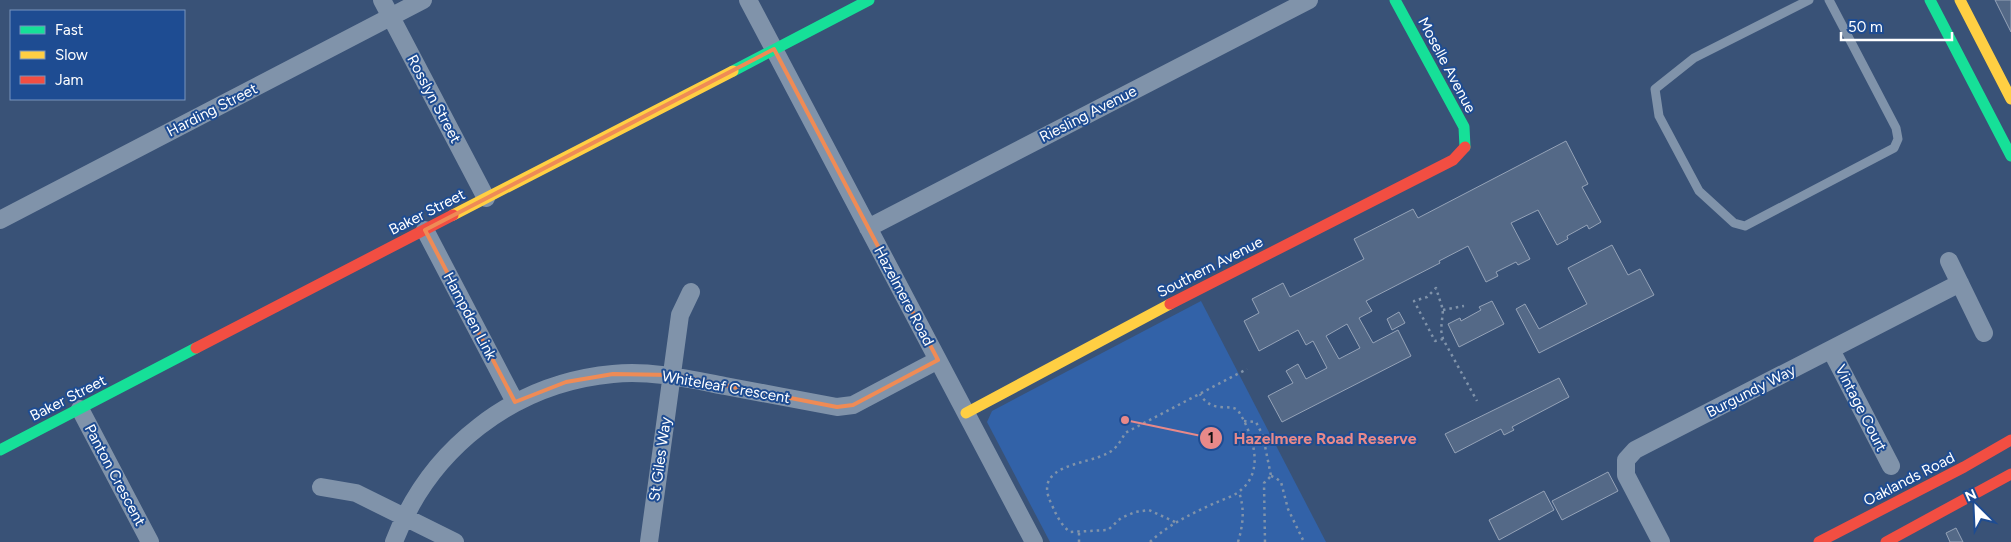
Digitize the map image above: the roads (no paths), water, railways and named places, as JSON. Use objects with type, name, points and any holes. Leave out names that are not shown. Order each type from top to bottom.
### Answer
[{"type":"street","name":"Rosslyn Street","points":[[382,0],[486,198]]},
{"type":"street","name":"Harding Street","points":[[0,220],[423,0]]},
{"type":"street","name":"Hazelmere Road","points":[[748,0],[1034,542]]},
{"type":"street","name":"Baker Street","points":[[0,450],[869,0]]},
{"type":"street","name":"Riesling Avenue","points":[[868,228],[1309,0]]},
{"type":"street","name":"Moselle Avenue","points":[[1395,0],[1464,127],[1465,147]]},
{"type":"street","points":[[1930,0],[2011,156]]},
{"type":"street","points":[[1960,0],[2011,99]]},
{"type":"street","name":"Southern Avenue","points":[[966,413],[1203,287],[1453,160],[1465,147]]},
{"type":"street","name":"Hampden Link","points":[[425,230],[515,402]]},
{"type":"street","points":[[1949,261],[1984,333]]},
{"type":"street","name":"Burgundy Way","points":[[1661,542],[1626,475],[1626,460],[1635,450],[1960,283]]},
{"type":"street","name":"St Giles Way","points":[[649,542],[680,315],[691,292]]},
{"type":"street","name":"Vintage Court","points":[[1832,350],[1891,466]]},
{"type":"street","name":"Whiteleaf Crescent","points":[[394,542],[404,517],[430,475],[456,444],[488,418],[515,402],[566,382],[613,374],[672,376],[837,407],[853,405],[938,360]]},
{"type":"street","name":"Panton Crescent","points":[[80,409],[150,542]]},
{"type":"street","name":"Oaklands Road","points":[[1819,542],[1964,467],[2011,440]]},
{"type":"street","points":[[1867,518],[1875,520],[1882,535],[1905,532],[2011,474]]},
{"type":"street","points":[[321,487],[356,493],[455,542]]},
{"type":"street","points":[[1895,503],[1894,520],[1905,532]]},
{"type":"lane","points":[[1809,0],[1694,58],[1655,89],[1659,116],[1699,191],[1734,224],[1745,226],[1894,148],[1898,139],[1896,128],[1829,0]]},
{"type":"place","name":"Hazelmere Road Reserve","points":[[1125,420]]}]
